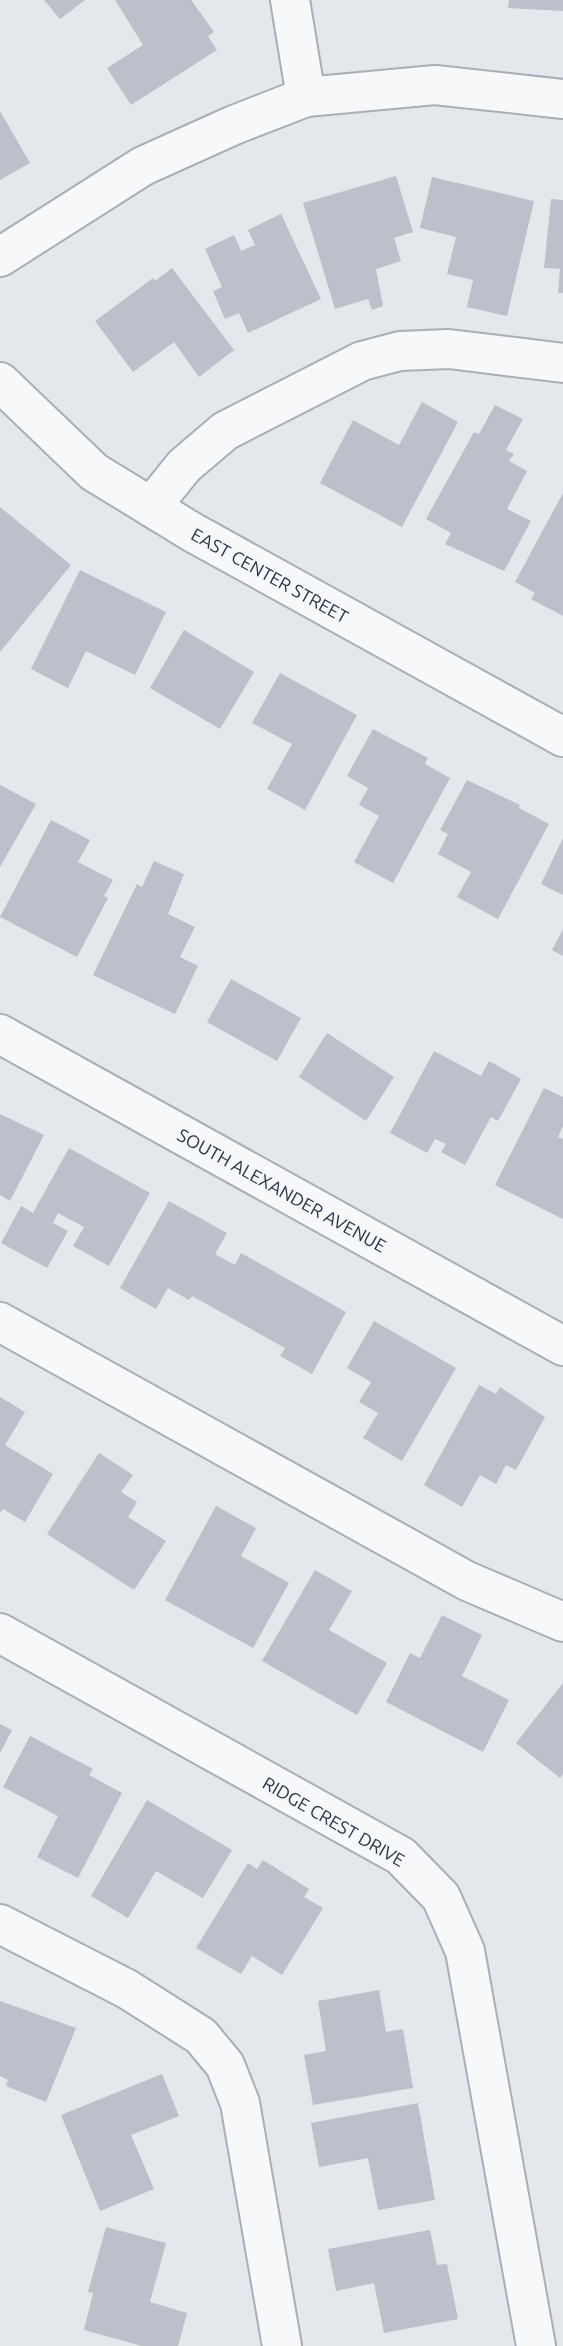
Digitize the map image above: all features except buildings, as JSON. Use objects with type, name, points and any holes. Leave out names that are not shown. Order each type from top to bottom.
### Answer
[{"type":"street","points":[[290,0],[306,97]]},
{"type":"street","points":[[0,257],[143,166],[234,125],[306,97],[435,85],[563,99]]},
{"type":"street","points":[[151,507],[184,466],[225,431],[362,361],[400,351],[449,349],[563,363]]},
{"type":"street","name":"EAST CENTER STREET","points":[[0,382],[94,472],[151,507],[563,737]]},
{"type":"street","name":"SOUTH ALEXANDER AVENUE","points":[[0,1034],[563,1346]]},
{"type":"street","points":[[0,1322],[467,1581],[563,1622]]},
{"type":"street","name":"RIDGE CREST DRIVE","points":[[0,1633],[401,1856],[441,1897],[465,1951],[536,2346]]},
{"type":"street","points":[[0,1924],[127,1989],[201,2036],[225,2065],[240,2103],[282,2346]]}]
